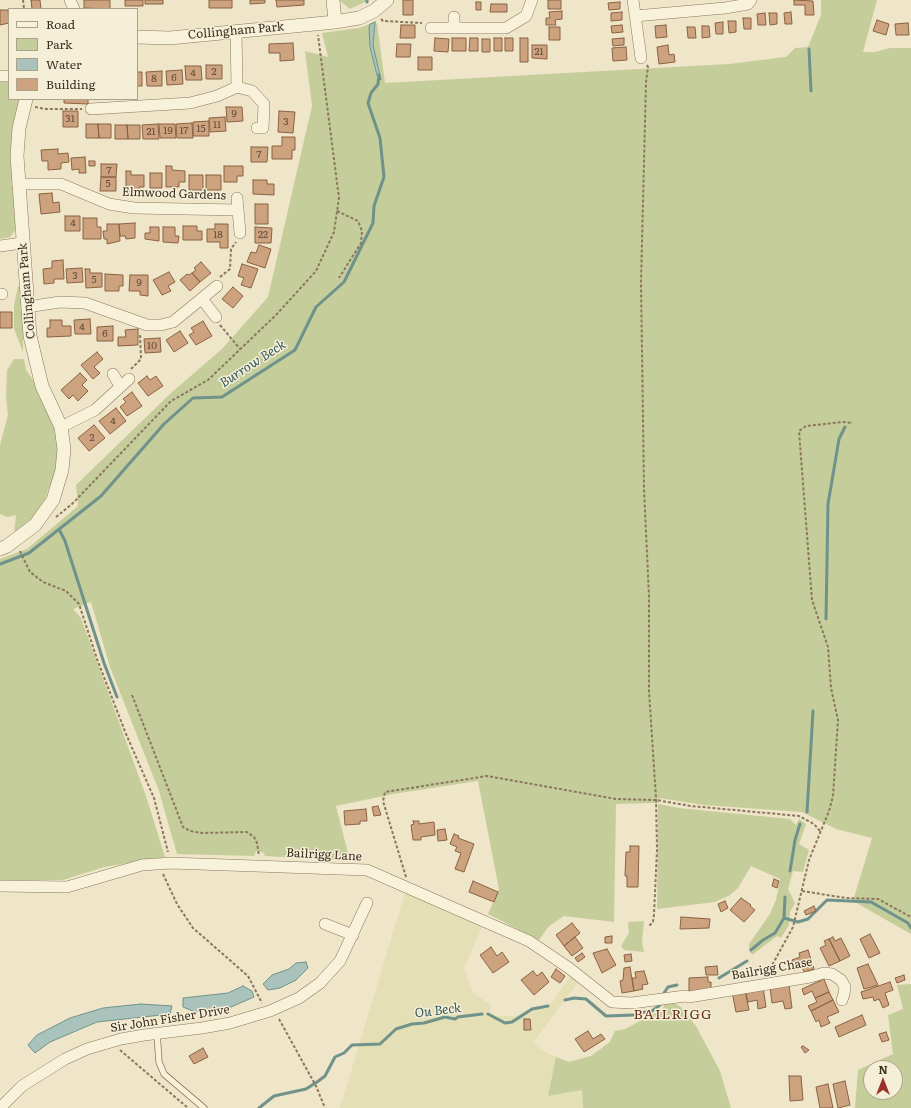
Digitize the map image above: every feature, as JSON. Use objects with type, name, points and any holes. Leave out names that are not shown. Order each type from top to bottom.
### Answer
[{"type":"street","points":[[333,0],[335,22]]},
{"type":"street","name":"Collingham Park","points":[[138,37],[170,38],[335,22],[359,18],[374,11],[387,0]]},
{"type":"street","points":[[431,28],[454,22],[506,28],[526,16],[532,0]]},
{"type":"street","points":[[633,0],[641,58]]},
{"type":"street","points":[[635,16],[725,8],[748,4],[751,0]]},
{"type":"street","points":[[236,31],[237,87]]},
{"type":"street","points":[[91,109],[119,104],[190,103],[217,96],[237,87],[252,91],[264,104],[264,128],[257,128]]},
{"type":"street","name":"Collingham Park","points":[[0,549],[7,546],[34,526],[52,500],[62,470],[64,448],[61,427],[42,386],[30,336],[18,184],[18,142],[25,102]]},
{"type":"street","name":"Elmwood Gardens","points":[[18,184],[62,184],[109,204],[134,208],[237,210]]},
{"type":"street","name":"Elmwood Gardens","points":[[237,198],[240,233]]},
{"type":"street","points":[[0,246],[22,243]]},
{"type":"street","points":[[28,307],[60,302],[85,303],[147,325],[172,322],[217,286]]},
{"type":"street","points":[[202,299],[216,317]]},
{"type":"street","points":[[112,374],[120,386]]},
{"type":"street","points":[[61,427],[95,410],[129,379]]},
{"type":"street","name":"Bailrigg Lane","points":[[0,886],[67,887],[142,865],[165,863],[367,870],[529,941],[569,968],[612,1002],[632,1003],[685,996]]},
{"type":"street","name":"Sir John Fisher Drive","points":[[0,1108],[22,1086],[65,1059],[101,1044],[157,1033],[230,1023],[270,1011],[294,1001],[310,991],[329,974],[340,961],[367,903]]},
{"type":"street","points":[[325,924],[353,935]]},
{"type":"street","name":"Bailrigg Chase","points":[[685,996],[689,997],[810,977],[824,973],[832,974],[841,980],[845,987],[842,1000]]},
{"type":"lane","points":[[157,1033],[159,1062],[164,1074],[204,1108]]},
{"type":"path","points":[[374,11],[383,21],[430,24],[431,28]]},
{"type":"path","points":[[54,518],[72,504],[171,401],[208,380],[276,315],[316,271],[334,232],[339,198],[317,24]]},
{"type":"path","points":[[641,58],[648,67],[646,82],[641,282],[644,481],[649,596],[649,691],[656,800],[657,850],[653,922],[649,926]]},
{"type":"path","points":[[25,102],[46,109],[91,109]]},
{"type":"path","points":[[337,211],[358,221],[362,231],[361,243],[339,278]]},
{"type":"path","points":[[217,286],[219,278],[230,269],[231,249],[240,233]]},
{"type":"path","points":[[216,317],[225,332],[240,348]]},
{"type":"path","points":[[129,379],[129,372],[141,359],[140,322]]},
{"type":"path","points":[[767,983],[770,969],[796,919],[809,860],[833,796],[838,720],[831,688],[828,647],[812,600],[804,489],[798,437],[799,431],[806,426],[843,422],[853,423]]},
{"type":"path","points":[[18,548],[30,572],[43,582],[66,591],[79,604],[97,659],[123,727],[154,798],[165,863],[177,904],[193,928],[248,976],[263,1005],[267,1003]]},
{"type":"path","points":[[132,695],[183,826],[190,831],[248,832],[254,837],[257,843],[259,866]]},
{"type":"path","points":[[404,887],[407,880],[383,802],[385,792],[390,790],[487,776],[616,799],[656,800],[691,806],[799,816],[814,824],[820,832]]},
{"type":"path","points":[[802,891],[846,898],[878,899],[911,917]]},
{"type":"path","points":[[278,1017],[316,1086],[325,1108]]},
{"type":"path","points":[[124,1046],[118,1048],[125,1056],[188,1108]]},
{"type":"shaded area","points":[[405,893],[483,925],[464,968],[472,992],[492,1006],[489,1012],[496,1016],[516,1016],[533,1007],[551,1004],[571,976],[578,982],[533,1043],[543,1051],[556,1057],[548,1096],[582,1090],[583,1108],[340,1108]]},
{"type":"green space","points":[[339,0],[369,0],[350,9]]},
{"type":"green space","points":[[821,0],[877,0],[863,52],[875,52],[890,48],[911,48],[911,934],[853,901],[872,838],[836,829],[802,812],[704,805],[659,798],[658,804],[616,804],[614,922],[564,916],[549,926],[539,940],[488,914],[499,889],[478,781],[393,794],[336,806],[350,861],[265,856],[263,852],[256,851],[254,856],[177,854],[159,791],[110,667],[91,602],[73,609],[81,618],[146,796],[165,857],[104,867],[63,880],[0,880],[0,559],[27,549],[78,506],[76,485],[171,393],[222,349],[268,297],[312,106],[305,51],[328,57],[322,33],[359,28],[370,24],[370,47],[377,75],[381,79],[373,45],[375,22],[377,24],[385,83],[729,64],[786,57],[795,48],[808,47],[821,15]]},
{"type":"green space","points":[[8,79],[8,100],[19,100],[16,114],[16,225],[14,232],[10,237],[0,239],[0,81]]},
{"type":"green space","points":[[18,287],[21,287],[23,307],[23,352],[14,329],[14,305]]},
{"type":"green space","points":[[14,359],[24,359],[26,370],[36,384],[55,428],[58,447],[56,469],[45,499],[31,519],[14,533],[16,515],[7,517],[0,514],[0,445],[8,415],[6,396],[7,370]]},
{"type":"green space","points":[[658,804],[679,808],[790,819],[796,825],[799,819],[806,824],[799,844],[809,850],[803,872],[793,871],[788,889],[795,903],[790,912],[789,925],[781,938],[777,936],[752,955],[749,950],[749,944],[770,914],[776,900],[780,879],[751,866],[738,888],[730,895],[715,902],[657,909]]},
{"type":"green space","points":[[644,921],[642,942],[644,952],[624,950],[621,946],[629,933],[628,922]]},
{"type":"green space","points":[[911,984],[911,1108],[855,1108],[858,1070],[863,1068],[863,1100],[903,1100],[903,1060],[880,1060],[893,1054],[888,1015],[903,1009],[897,985]]},
{"type":"green space","points":[[672,1002],[681,1007],[696,1026],[720,1071],[731,1108],[583,1108],[582,1090],[548,1096],[556,1057],[569,1062],[591,1056],[610,1042],[615,1031],[625,1029],[663,1009],[664,1004]]},
{"type":"water","points":[[375,22],[373,45],[381,80],[377,75],[370,47],[369,28],[370,24]]},
{"type":"water","points":[[306,962],[308,968],[296,980],[280,988],[268,990],[263,984],[272,975],[289,969],[296,963]]},
{"type":"water","points":[[243,986],[252,991],[254,997],[231,1007],[195,1012],[183,1007],[183,998],[228,993]]},
{"type":"water","points":[[141,1004],[172,1006],[170,1014],[97,1022],[50,1042],[35,1053],[28,1045],[37,1035],[70,1018],[103,1008]]},
{"type":"building","points":[[31,0],[40,0],[41,8],[32,8]]},
{"type":"building","points":[[84,0],[110,0],[110,8],[84,8]]},
{"type":"building","points":[[125,0],[143,0],[143,6],[125,6]]},
{"type":"building","points":[[145,0],[163,0],[163,4],[145,4]]},
{"type":"building","points":[[209,0],[232,0],[232,8],[209,8]]},
{"type":"building","points":[[250,0],[265,0],[265,3],[250,4]]},
{"type":"building","points":[[276,0],[304,0],[304,5],[277,7]]},
{"type":"building","points":[[403,0],[413,0],[413,15],[403,15]]},
{"type":"building","points":[[548,0],[561,0],[561,9],[548,9]]},
{"type":"building","points":[[794,0],[813,1],[814,15],[805,15],[805,5],[794,5]]},
{"type":"building","points":[[476,2],[481,2],[481,10],[476,10]]},
{"type":"building","points":[[620,2],[620,9],[609,10],[608,3]]},
{"type":"building","points":[[491,4],[507,4],[507,12],[490,12]]},
{"type":"building","points":[[0,10],[8,10],[8,23],[0,25]]},
{"type":"building","points":[[562,11],[562,19],[555,20],[556,25],[546,25],[546,18],[550,18],[549,12]]},
{"type":"building","points":[[622,12],[622,20],[611,21],[611,13]]},
{"type":"building","points":[[791,12],[792,24],[785,24],[784,13]]},
{"type":"building","points":[[765,13],[766,25],[758,25],[757,14]]},
{"type":"building","points":[[769,13],[777,13],[777,24],[770,25]]},
{"type":"building","points":[[743,18],[751,18],[751,29],[744,29]]},
{"type":"building","points":[[877,20],[889,24],[886,35],[873,31]]},
{"type":"building","points":[[728,21],[736,21],[736,32],[729,33]]},
{"type":"building","points":[[723,22],[723,34],[716,34],[715,23]]},
{"type":"building","points":[[908,23],[909,35],[896,35],[895,24]]},
{"type":"building","points":[[401,25],[415,25],[415,38],[400,38]]},
{"type":"building","points":[[622,25],[623,32],[612,33],[611,26]]},
{"type":"building","points":[[666,25],[667,37],[656,38],[655,26]]},
{"type":"building","points":[[702,26],[709,26],[710,37],[702,38]]},
{"type":"building","points":[[549,27],[560,27],[560,40],[549,40]]},
{"type":"building","points":[[687,27],[695,27],[696,38],[688,38]]},
{"type":"building","points":[[435,38],[449,39],[448,52],[434,51]]},
{"type":"building","points":[[452,38],[466,38],[466,51],[452,51]]},
{"type":"building","points":[[470,38],[478,38],[478,51],[469,51]]},
{"type":"building","points":[[494,38],[502,38],[502,51],[494,51]]},
{"type":"building","points":[[505,38],[513,38],[513,51],[505,51]]},
{"type":"building","points":[[520,38],[528,38],[528,62],[520,62]]},
{"type":"building","points":[[624,38],[624,45],[613,46],[612,39]]},
{"type":"building","points":[[482,39],[490,39],[490,52],[482,52]]},
{"type":"building","points":[[293,43],[294,60],[280,61],[280,53],[269,53],[269,44]]},
{"type":"building","points":[[397,44],[411,44],[410,57],[396,57]]},
{"type":"building","points":[[532,45],[547,45],[547,59],[532,58]]},
{"type":"building","points":[[668,45],[669,55],[674,54],[675,62],[659,64],[657,47]]},
{"type":"building","points":[[626,47],[627,60],[613,61],[612,48]]},
{"type":"building","points":[[418,57],[432,57],[432,70],[418,70]]},
{"type":"building","points":[[206,65],[222,65],[222,79],[206,79]]},
{"type":"building","points":[[185,66],[201,66],[202,80],[186,80]]},
{"type":"building","points":[[182,70],[183,84],[167,85],[166,71]]},
{"type":"building","points":[[162,71],[162,86],[147,86],[146,72]]},
{"type":"building","points":[[138,72],[142,72],[142,86],[138,86]]},
{"type":"building","points":[[64,100],[88,100],[88,104],[64,103]]},
{"type":"building","points":[[226,107],[242,107],[243,121],[227,122]]},
{"type":"building","points":[[63,111],[78,111],[78,127],[63,127]]},
{"type":"building","points":[[279,111],[295,112],[293,133],[278,132]]},
{"type":"building","points":[[225,117],[226,131],[210,132],[209,118]]},
{"type":"building","points":[[209,121],[209,136],[193,136],[193,122]]},
{"type":"building","points":[[192,123],[193,138],[177,138],[176,124]]},
{"type":"building","points":[[86,124],[98,124],[99,138],[86,138]]},
{"type":"building","points":[[98,124],[111,124],[111,138],[99,138]]},
{"type":"building","points":[[158,124],[159,139],[143,139],[142,125]]},
{"type":"building","points":[[159,124],[175,124],[176,138],[160,138]]},
{"type":"building","points":[[115,125],[127,125],[128,139],[115,139]]},
{"type":"building","points":[[127,125],[140,125],[140,139],[128,139]]},
{"type":"building","points":[[282,137],[295,137],[295,150],[292,150],[292,159],[272,159],[272,146],[282,146]]},
{"type":"building","points":[[251,147],[268,147],[267,162],[251,162]]},
{"type":"building","points":[[58,149],[58,154],[68,153],[69,162],[61,163],[61,169],[48,170],[48,161],[42,161],[41,150]]},
{"type":"building","points":[[85,157],[86,173],[79,173],[79,169],[72,170],[71,158]]},
{"type":"building","points":[[89,161],[95,161],[95,166],[89,166]]},
{"type":"building","points":[[101,164],[117,164],[116,177],[101,177]]},
{"type":"building","points":[[166,166],[172,166],[172,170],[185,171],[185,182],[179,182],[179,187],[166,187]]},
{"type":"building","points":[[224,166],[243,166],[243,176],[237,176],[237,182],[224,182]]},
{"type":"building","points":[[126,171],[131,171],[131,175],[144,175],[144,187],[139,187],[139,192],[126,192]]},
{"type":"building","points":[[150,173],[162,173],[162,188],[150,188]]},
{"type":"building","points":[[189,175],[203,175],[203,190],[189,190]]},
{"type":"building","points":[[206,175],[221,175],[221,190],[206,190]]},
{"type":"building","points":[[101,177],[116,177],[116,191],[100,191]]},
{"type":"building","points":[[253,180],[267,180],[267,184],[274,184],[274,195],[253,194]]},
{"type":"building","points":[[52,193],[53,203],[59,202],[60,212],[41,214],[39,194]]},
{"type":"building","points":[[255,204],[268,204],[268,224],[255,224]]},
{"type":"building","points":[[65,216],[80,216],[80,231],[65,231]]},
{"type":"building","points":[[83,218],[97,218],[97,227],[101,227],[101,239],[83,239]]},
{"type":"building","points":[[135,223],[135,238],[126,239],[125,236],[120,236],[119,224]]},
{"type":"building","points":[[107,224],[119,224],[120,241],[107,244],[107,239],[104,239],[103,231],[107,231]]},
{"type":"building","points":[[215,224],[228,224],[228,248],[220,248],[220,242],[207,242],[207,229],[215,229]]},
{"type":"building","points":[[183,226],[197,226],[197,231],[202,231],[202,240],[183,240]]},
{"type":"building","points":[[150,227],[159,227],[159,241],[145,239],[145,233],[150,233]]},
{"type":"building","points":[[163,227],[175,227],[175,236],[179,236],[178,243],[163,242]]},
{"type":"building","points":[[255,227],[272,228],[271,243],[255,243]]},
{"type":"building","points":[[259,245],[271,249],[265,268],[247,262],[251,252],[256,253]]},
{"type":"building","points":[[63,260],[64,279],[54,279],[54,283],[44,284],[43,269],[52,268],[52,261]]},
{"type":"building","points":[[201,262],[211,273],[200,282],[192,273],[196,270],[194,268]]},
{"type":"building","points":[[242,264],[258,269],[251,288],[241,285],[244,278],[238,276]]},
{"type":"building","points":[[82,268],[83,282],[67,283],[66,269]]},
{"type":"building","points":[[85,269],[90,269],[90,273],[102,273],[102,287],[86,288]]},
{"type":"building","points":[[169,272],[175,282],[168,286],[171,291],[162,295],[153,280]]},
{"type":"building","points":[[192,273],[200,282],[190,291],[180,280],[187,274],[189,275]]},
{"type":"building","points":[[105,274],[123,275],[123,286],[119,286],[119,291],[105,291]]},
{"type":"building","points":[[130,275],[148,275],[148,296],[140,295],[140,291],[129,291]]},
{"type":"building","points":[[233,287],[243,296],[233,308],[222,299]]},
{"type":"building","points":[[0,312],[12,312],[12,328],[0,328]]},
{"type":"building","points":[[90,319],[91,334],[75,334],[74,320]]},
{"type":"building","points":[[50,320],[62,320],[62,326],[71,326],[71,336],[47,337],[47,328],[50,328]]},
{"type":"building","points":[[203,321],[212,336],[196,345],[189,335],[194,332],[191,328]]},
{"type":"building","points":[[113,326],[113,341],[97,341],[97,327]]},
{"type":"building","points":[[138,329],[138,345],[118,346],[118,337],[126,337],[125,330]]},
{"type":"building","points":[[180,331],[188,343],[174,352],[166,340]]},
{"type":"building","points":[[160,338],[161,352],[145,353],[144,339]]},
{"type":"building","points":[[97,352],[103,359],[94,367],[100,373],[93,379],[81,365]]},
{"type":"building","points":[[80,373],[87,380],[82,385],[88,391],[78,401],[73,395],[69,399],[61,390]]},
{"type":"building","points":[[147,376],[150,380],[156,376],[163,386],[148,396],[138,383]]},
{"type":"building","points":[[132,392],[142,406],[127,416],[120,407],[126,402],[123,399]]},
{"type":"building","points":[[116,408],[126,421],[110,434],[99,421]]},
{"type":"building","points":[[94,425],[105,438],[89,451],[78,438]]},
{"type":"building","points":[[378,806],[381,815],[374,816],[372,807]]},
{"type":"building","points":[[366,809],[367,821],[360,821],[360,824],[345,825],[344,811]]},
{"type":"building","points":[[413,821],[419,821],[419,824],[434,822],[435,835],[421,837],[421,840],[413,840],[411,825],[414,824]]},
{"type":"building","points":[[445,829],[447,840],[438,841],[437,830]]},
{"type":"building","points":[[454,834],[459,836],[458,838],[474,844],[464,872],[455,869],[461,853],[455,851],[457,847],[450,844]]},
{"type":"building","points":[[630,846],[639,846],[638,887],[627,887],[627,876],[625,876],[626,852],[630,852]]},
{"type":"building","points":[[774,879],[779,881],[777,888],[772,886]]},
{"type":"building","points":[[473,881],[498,892],[494,902],[469,892]]},
{"type":"building","points":[[741,898],[755,910],[744,922],[730,910]]},
{"type":"building","points":[[725,901],[728,908],[721,912],[718,904]]},
{"type":"building","points":[[814,906],[816,911],[806,915],[804,911]]},
{"type":"building","points":[[681,917],[710,919],[709,928],[680,929]]},
{"type":"building","points":[[572,923],[580,933],[564,946],[556,935]]},
{"type":"building","points":[[870,934],[880,953],[869,958],[860,939]]},
{"type":"building","points":[[612,936],[612,943],[605,943],[605,937]]},
{"type":"building","points":[[575,937],[583,948],[572,956],[564,946]]},
{"type":"building","points":[[833,937],[835,941],[841,938],[850,956],[840,961],[829,939]]},
{"type":"building","points":[[829,939],[840,961],[829,966],[820,948],[826,945],[824,941]]},
{"type":"building","points":[[491,947],[497,956],[502,952],[509,962],[493,973],[480,955]]},
{"type":"building","points":[[607,949],[616,965],[602,973],[593,953]]},
{"type":"building","points":[[808,950],[814,969],[804,972],[802,967],[794,970],[792,960],[800,957],[799,953]]},
{"type":"building","points":[[582,953],[585,957],[578,962],[575,958]]},
{"type":"building","points":[[631,954],[632,961],[625,962],[624,955]]},
{"type":"building","points":[[868,964],[878,985],[864,989],[857,968]]},
{"type":"building","points":[[717,966],[718,975],[706,975],[705,967]]},
{"type":"building","points":[[630,967],[634,991],[622,993],[620,981],[623,980],[624,968]]},
{"type":"building","points":[[556,969],[565,976],[560,983],[551,977]]},
{"type":"building","points":[[533,971],[537,976],[542,972],[549,982],[534,995],[521,980]]},
{"type":"building","points":[[644,971],[648,984],[642,985],[643,989],[634,991],[632,978],[636,978],[635,972]]},
{"type":"building","points":[[904,975],[905,980],[897,983],[895,978]]},
{"type":"building","points":[[708,977],[708,982],[711,982],[711,991],[689,992],[689,978]]},
{"type":"building","points":[[824,979],[829,992],[815,998],[812,991],[804,995],[802,989]]},
{"type":"building","points":[[890,982],[893,990],[885,993],[889,1005],[883,1008],[879,999],[874,1001],[873,997],[863,999],[861,992]]},
{"type":"building","points":[[789,985],[792,1008],[785,1009],[783,1001],[772,1003],[770,988]]},
{"type":"building","points":[[763,987],[766,1007],[758,1009],[757,1000],[748,1002],[745,990]]},
{"type":"building","points":[[745,990],[749,1010],[736,1012],[732,992]]},
{"type":"building","points":[[829,992],[833,1000],[811,1011],[808,1006],[817,1002],[815,998]]},
{"type":"building","points":[[833,1000],[839,1012],[827,1017],[830,1023],[821,1027],[819,1020],[816,1022],[811,1011]]},
{"type":"building","points":[[862,1015],[866,1025],[839,1037],[835,1027]]},
{"type":"building","points":[[524,1019],[530,1019],[531,1030],[524,1030]]},
{"type":"building","points":[[588,1031],[593,1039],[601,1034],[605,1039],[584,1052],[575,1039]]},
{"type":"building","points":[[886,1032],[889,1040],[882,1042],[879,1034]]},
{"type":"building","points":[[803,1046],[809,1050],[805,1053],[801,1047]]},
{"type":"building","points":[[203,1048],[208,1057],[194,1064],[189,1056]]},
{"type":"building","points":[[789,1076],[801,1076],[803,1100],[790,1101]]},
{"type":"building","points":[[845,1081],[850,1105],[838,1108],[833,1084]]},
{"type":"building","points":[[828,1084],[833,1108],[820,1108],[816,1087]]},
{"type":"waterway","points":[[809,49],[811,91]]},
{"type":"waterway","name":"Burrow Beck","points":[[0,564],[29,553],[101,496],[164,424],[193,398],[222,397],[295,350],[316,307],[344,282],[373,223],[374,206],[384,177],[380,138],[368,103],[371,93],[378,84],[379,75]]},
{"type":"waterway","points":[[826,619],[828,504],[839,439],[845,427]]},
{"type":"waterway","points":[[59,529],[65,541],[104,663],[117,697]]},
{"type":"waterway","points":[[807,812],[813,711]]},
{"type":"waterway","points":[[790,871],[795,840],[800,824]]},
{"type":"waterway","points":[[784,918],[785,897]]},
{"type":"waterway","name":"Ou Beck","points":[[751,950],[763,940],[775,933],[784,918],[798,922],[808,919],[827,900],[871,902],[908,923],[911,928]]},
{"type":"waterway","name":"Ou Beck","points":[[719,978],[747,961]]},
{"type":"waterway","name":"Ou Beck","points":[[664,993],[668,987],[677,985]]},
{"type":"waterway","name":"Ou Beck","points":[[565,1000],[574,998],[586,999],[606,1016],[634,1015]]},
{"type":"waterway","name":"Ou Beck","points":[[639,1013],[652,1011],[660,1005]]},
{"type":"waterway","name":"Ou Beck","points":[[488,1014],[505,1023],[512,1022],[532,1009],[548,1006]]},
{"type":"waterway","name":"Ou Beck","points":[[259,1108],[274,1096],[306,1089],[317,1082],[325,1076],[335,1057],[344,1053],[352,1045],[380,1044],[396,1029],[412,1024],[424,1023],[445,1017],[455,1019],[458,1017],[482,1014]]},
{"type":"district","name":"BAILRIGG","points":[[673,1015]]}]
